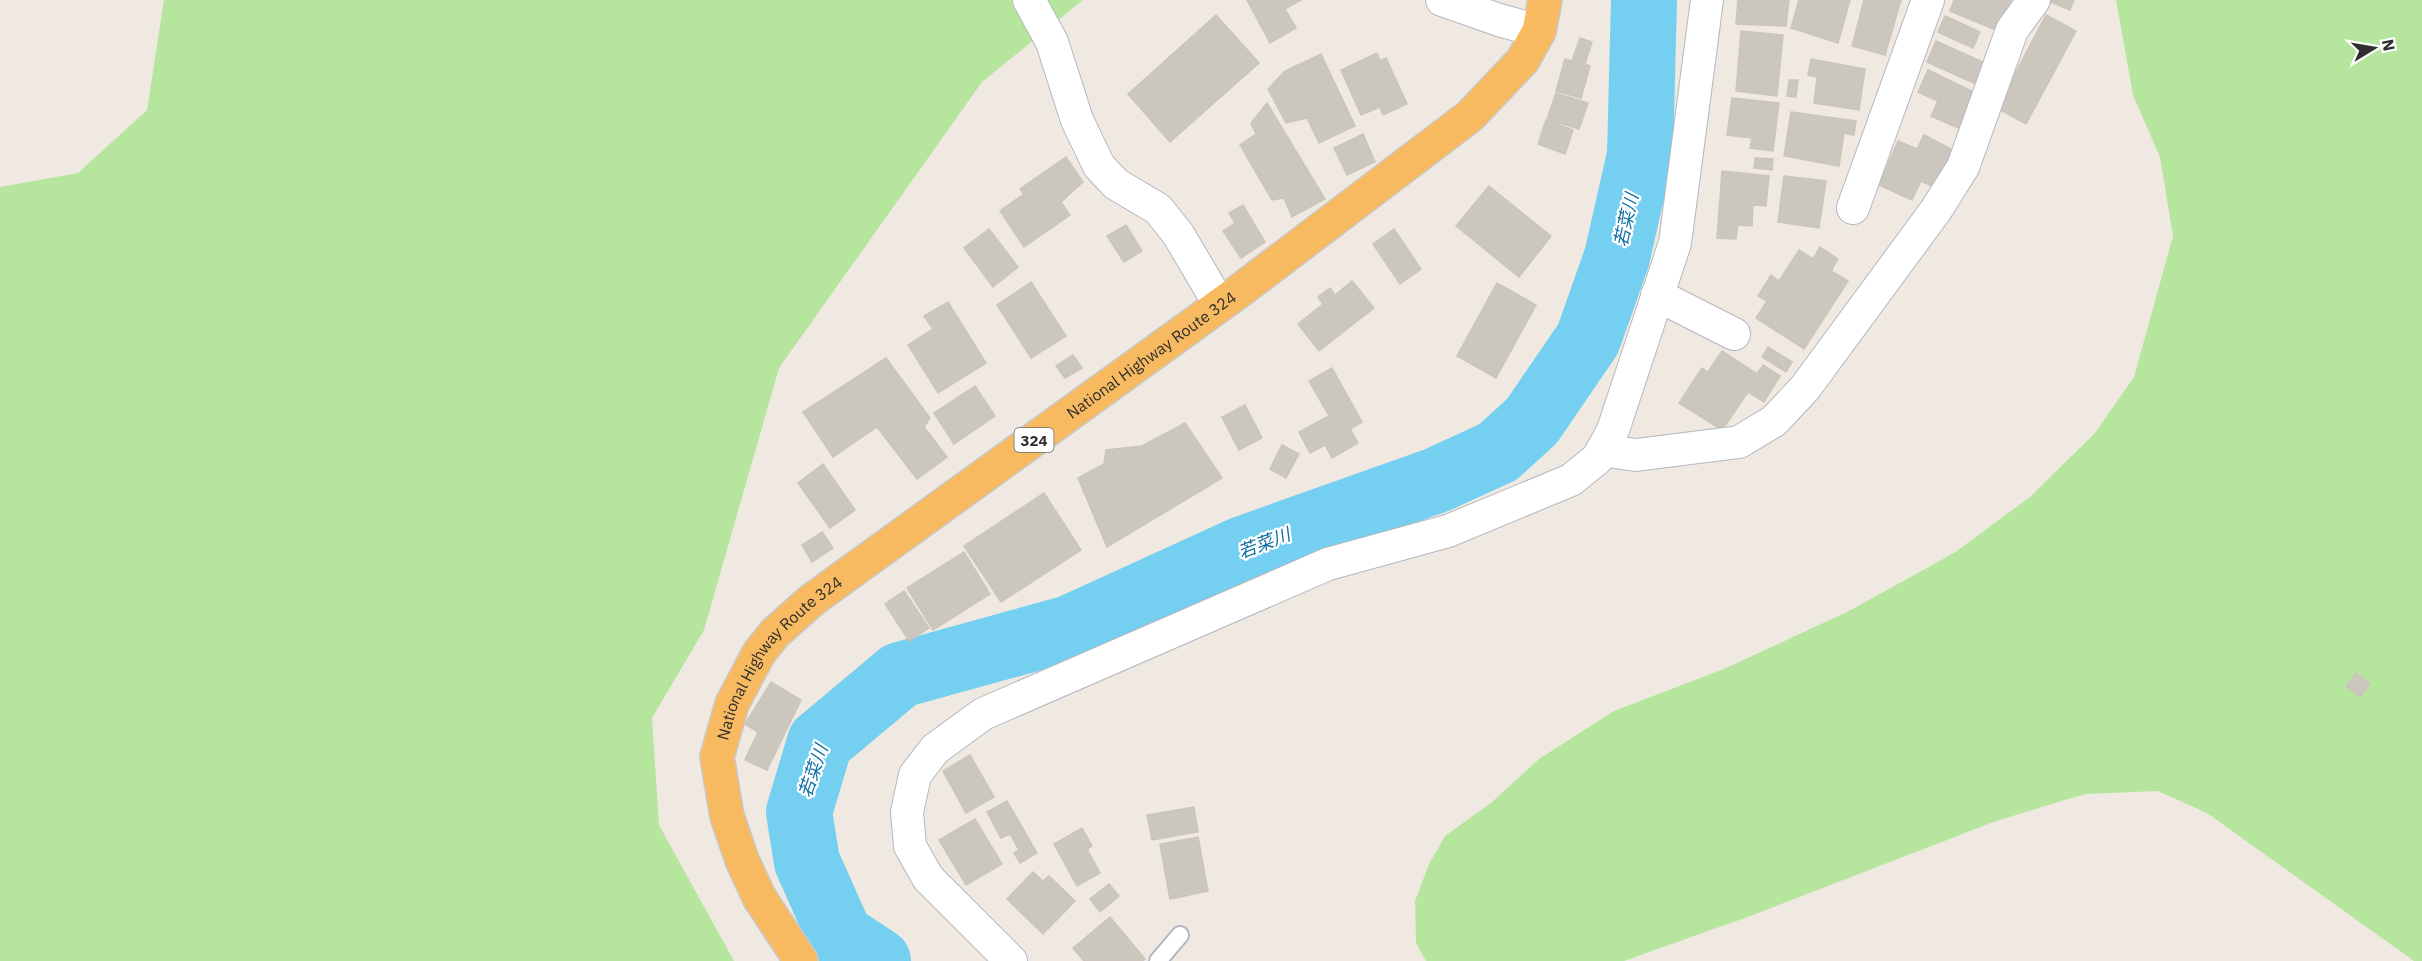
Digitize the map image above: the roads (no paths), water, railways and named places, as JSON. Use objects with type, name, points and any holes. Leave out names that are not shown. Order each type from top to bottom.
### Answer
[{"type":"highway","name":"National Highway Route 324","points":[[801,961],[755,888],[742,860],[721,788],[717,757],[722,733],[732,704],[759,653],[775,633],[812,600],[1220,305],[1470,116],[1523,60],[1542,15]]},
{"type":"street","points":[[1029,0],[1052,42],[1077,120],[1099,166],[1116,184],[1158,209],[1178,234],[1220,305]]},
{"type":"street","points":[[1442,0],[1499,20],[1542,15]]},
{"type":"street","points":[[1011,961],[928,878],[910,846],[907,812],[915,775],[934,749],[983,714],[1328,564],[1448,531],[1542,493],[1571,480],[1598,458],[1613,430],[1675,243],[1707,0]]},
{"type":"street","points":[[1853,208],[1928,0]]},
{"type":"street","points":[[1602,450],[1636,455],[1739,442],[1774,421],[1805,388],[1936,210],[1958,176],[2012,30],[2034,0]]},
{"type":"street","points":[[1657,296],[1734,334]]},
{"type":"lane","points":[[1158,961],[1179,935]]},
{"type":"waterway","name":"若菜川","points":[[878,961],[840,936],[807,862],[799,812],[820,742],[900,675],[1070,628],[1243,549],[1437,480],[1498,452],[1532,421],[1588,339],[1617,257],[1640,155],[1644,0]]}]
